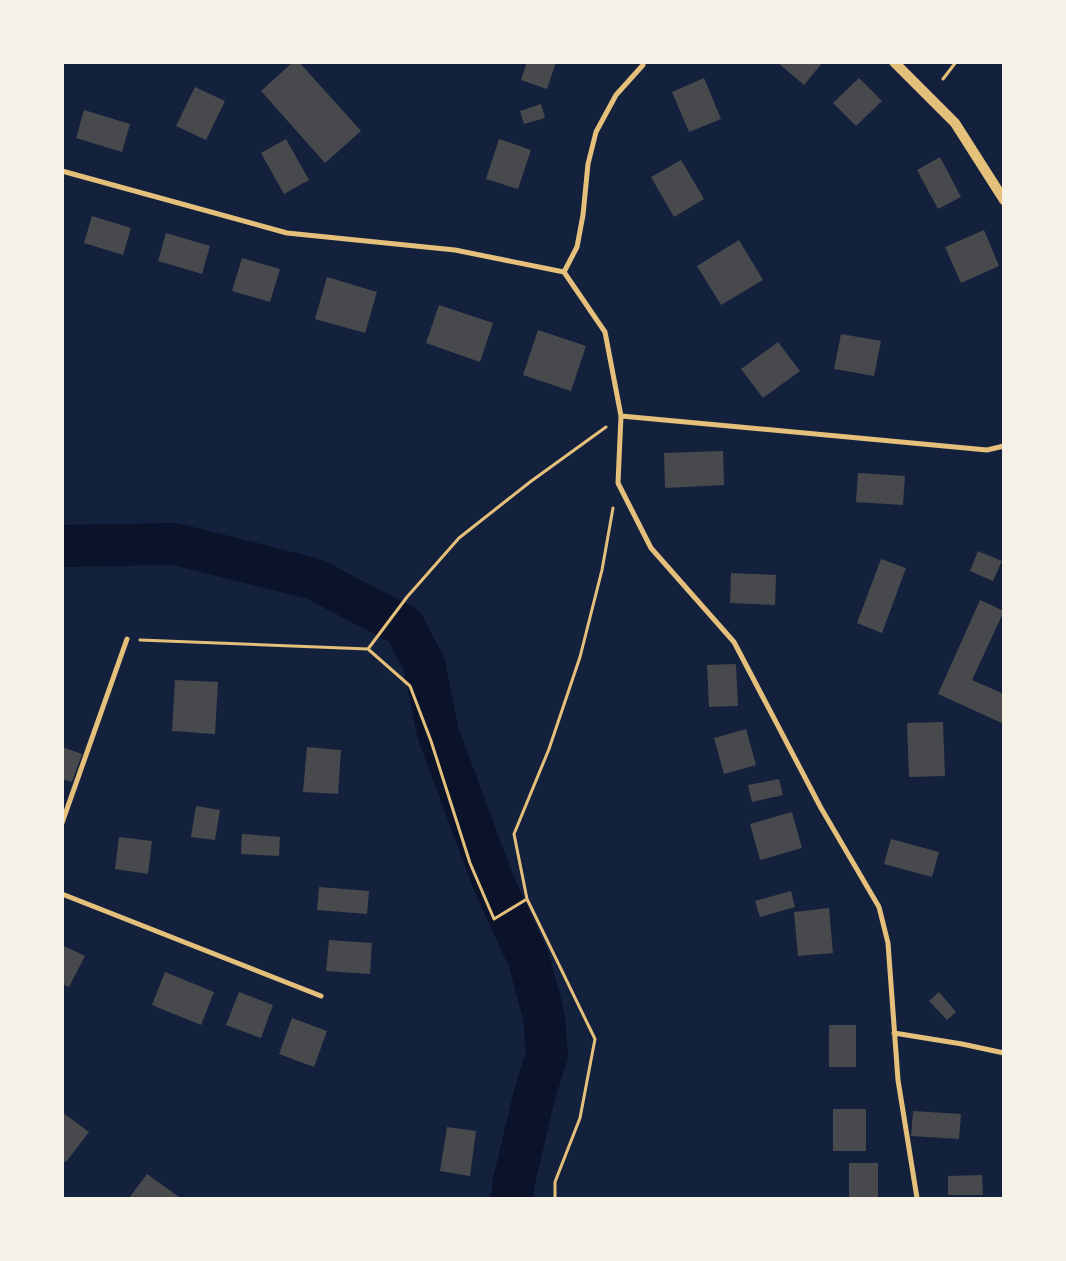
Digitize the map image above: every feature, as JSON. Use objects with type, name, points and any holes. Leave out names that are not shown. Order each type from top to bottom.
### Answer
[{"type":"main road","points":[[894,62],[955,123],[1004,200]]},
{"type":"street","points":[[564,272],[577,247],[584,215],[588,164],[596,132],[616,95],[643,65]]},
{"type":"street","points":[[62,171],[287,233],[455,250],[564,272],[605,332],[621,416],[618,483],[651,548],[734,642],[821,808],[879,907],[888,943],[898,1080],[917,1198]]},
{"type":"street","points":[[621,416],[987,450],[1004,446]]},
{"type":"street","points":[[62,823],[127,639]]},
{"type":"street","points":[[62,894],[321,996]]},
{"type":"street","points":[[894,1033],[1004,1053]]},
{"type":"path","points":[[943,79],[956,62]]},
{"type":"path","points":[[368,649],[406,597],[459,538],[530,482],[621,416]]},
{"type":"path","points":[[555,1198],[555,1182],[580,1118],[595,1039],[527,898],[514,834],[549,749],[580,657],[602,570],[618,483]]},
{"type":"path","points":[[127,639],[368,649],[410,686],[431,741],[470,863],[494,919],[527,898]]},
{"type":"building","points":[[293,62],[299,62],[361,131],[325,163],[261,91]]},
{"type":"building","points":[[527,62],[556,62],[547,89],[521,80]]},
{"type":"building","points":[[777,62],[823,62],[804,85]]},
{"type":"building","points":[[704,78],[721,119],[689,132],[672,92]]},
{"type":"building","points":[[859,78],[882,101],[856,126],[833,103]]},
{"type":"building","points":[[195,87],[225,101],[206,140],[176,126]]},
{"type":"building","points":[[541,104],[545,118],[524,124],[520,111]]},
{"type":"building","points":[[84,110],[130,124],[122,152],[76,138]]},
{"type":"building","points":[[286,139],[309,180],[284,194],[261,153]]},
{"type":"building","points":[[499,139],[531,150],[518,189],[486,179]]},
{"type":"building","points":[[940,157],[961,197],[938,209],[917,170]]},
{"type":"building","points":[[681,160],[704,199],[674,217],[651,177]]},
{"type":"building","points":[[92,216],[131,228],[123,255],[84,243]]},
{"type":"building","points":[[984,230],[999,266],[961,283],[945,247]]},
{"type":"building","points":[[166,233],[210,246],[202,274],[158,261]]},
{"type":"building","points":[[739,240],[763,280],[721,305],[697,266]]},
{"type":"building","points":[[242,258],[280,269],[270,302],[232,291]]},
{"type":"building","points":[[327,277],[377,292],[365,333],[315,319]]},
{"type":"building","points":[[439,305],[493,323],[480,362],[426,343]]},
{"type":"building","points":[[538,330],[586,346],[571,391],[523,375]]},
{"type":"building","points":[[841,334],[881,341],[874,376],[834,369]]},
{"type":"building","points":[[778,342],[800,371],[763,398],[741,369]]},
{"type":"building","points":[[723,451],[724,485],[665,488],[664,453]]},
{"type":"building","points":[[858,473],[905,476],[903,505],[856,502]]},
{"type":"building","points":[[978,551],[1002,561],[993,581],[970,571]]},
{"type":"building","points":[[881,559],[906,568],[882,633],[857,623]]},
{"type":"building","points":[[731,573],[776,575],[775,605],[730,603]]},
{"type":"building","points":[[980,600],[1004,611],[972,680],[1004,694],[1004,724],[938,694]]},
{"type":"building","points":[[736,664],[738,706],[709,707],[707,665]]},
{"type":"building","points":[[175,680],[218,682],[215,734],[172,731]]},
{"type":"building","points":[[943,722],[945,776],[909,777],[907,723]]},
{"type":"building","points":[[746,729],[756,765],[724,774],[714,738]]},
{"type":"building","points":[[62,747],[82,754],[72,782],[62,779]]},
{"type":"building","points":[[307,747],[341,750],[338,794],[303,792]]},
{"type":"building","points":[[779,779],[783,795],[752,802],[748,785]]},
{"type":"building","points":[[196,806],[220,810],[215,840],[191,837]]},
{"type":"building","points":[[792,812],[802,848],[760,860],[750,824]]},
{"type":"building","points":[[242,834],[280,837],[279,856],[241,854]]},
{"type":"building","points":[[119,837],[152,841],[148,874],[115,869]]},
{"type":"building","points":[[891,839],[939,852],[932,877],[884,864]]},
{"type":"building","points":[[319,887],[369,891],[367,914],[317,910]]},
{"type":"building","points":[[791,891],[795,907],[760,917],[755,901]]},
{"type":"building","points":[[829,908],[833,953],[798,956],[794,912]]},
{"type":"building","points":[[329,940],[372,943],[370,974],[326,971]]},
{"type":"building","points":[[62,945],[85,956],[69,987],[62,984]]},
{"type":"building","points":[[165,972],[214,992],[201,1025],[152,1005]]},
{"type":"building","points":[[239,992],[273,1005],[261,1038],[226,1025]]},
{"type":"building","points":[[939,992],[956,1012],[947,1020],[929,1001]]},
{"type":"building","points":[[292,1018],[327,1031],[314,1067],[279,1054]]},
{"type":"building","points":[[829,1025],[856,1025],[856,1067],[829,1067]]},
{"type":"building","points":[[833,1109],[866,1109],[866,1151],[833,1151]]},
{"type":"building","points":[[913,1111],[961,1114],[959,1139],[911,1136]]},
{"type":"building","points":[[62,1112],[89,1132],[66,1162],[62,1160]]},
{"type":"building","points":[[447,1127],[476,1131],[470,1176],[440,1171]]},
{"type":"building","points":[[849,1163],[878,1163],[878,1198],[849,1198]]},
{"type":"building","points":[[147,1174],[179,1197],[129,1198]]},
{"type":"building","points":[[982,1175],[983,1195],[948,1195],[948,1176]]},
{"type":"waterway","points":[[62,546],[175,544],[314,579],[404,626],[424,664],[438,733],[494,884],[529,960],[544,1017],[547,1055],[535,1093],[513,1185],[512,1198]]}]
